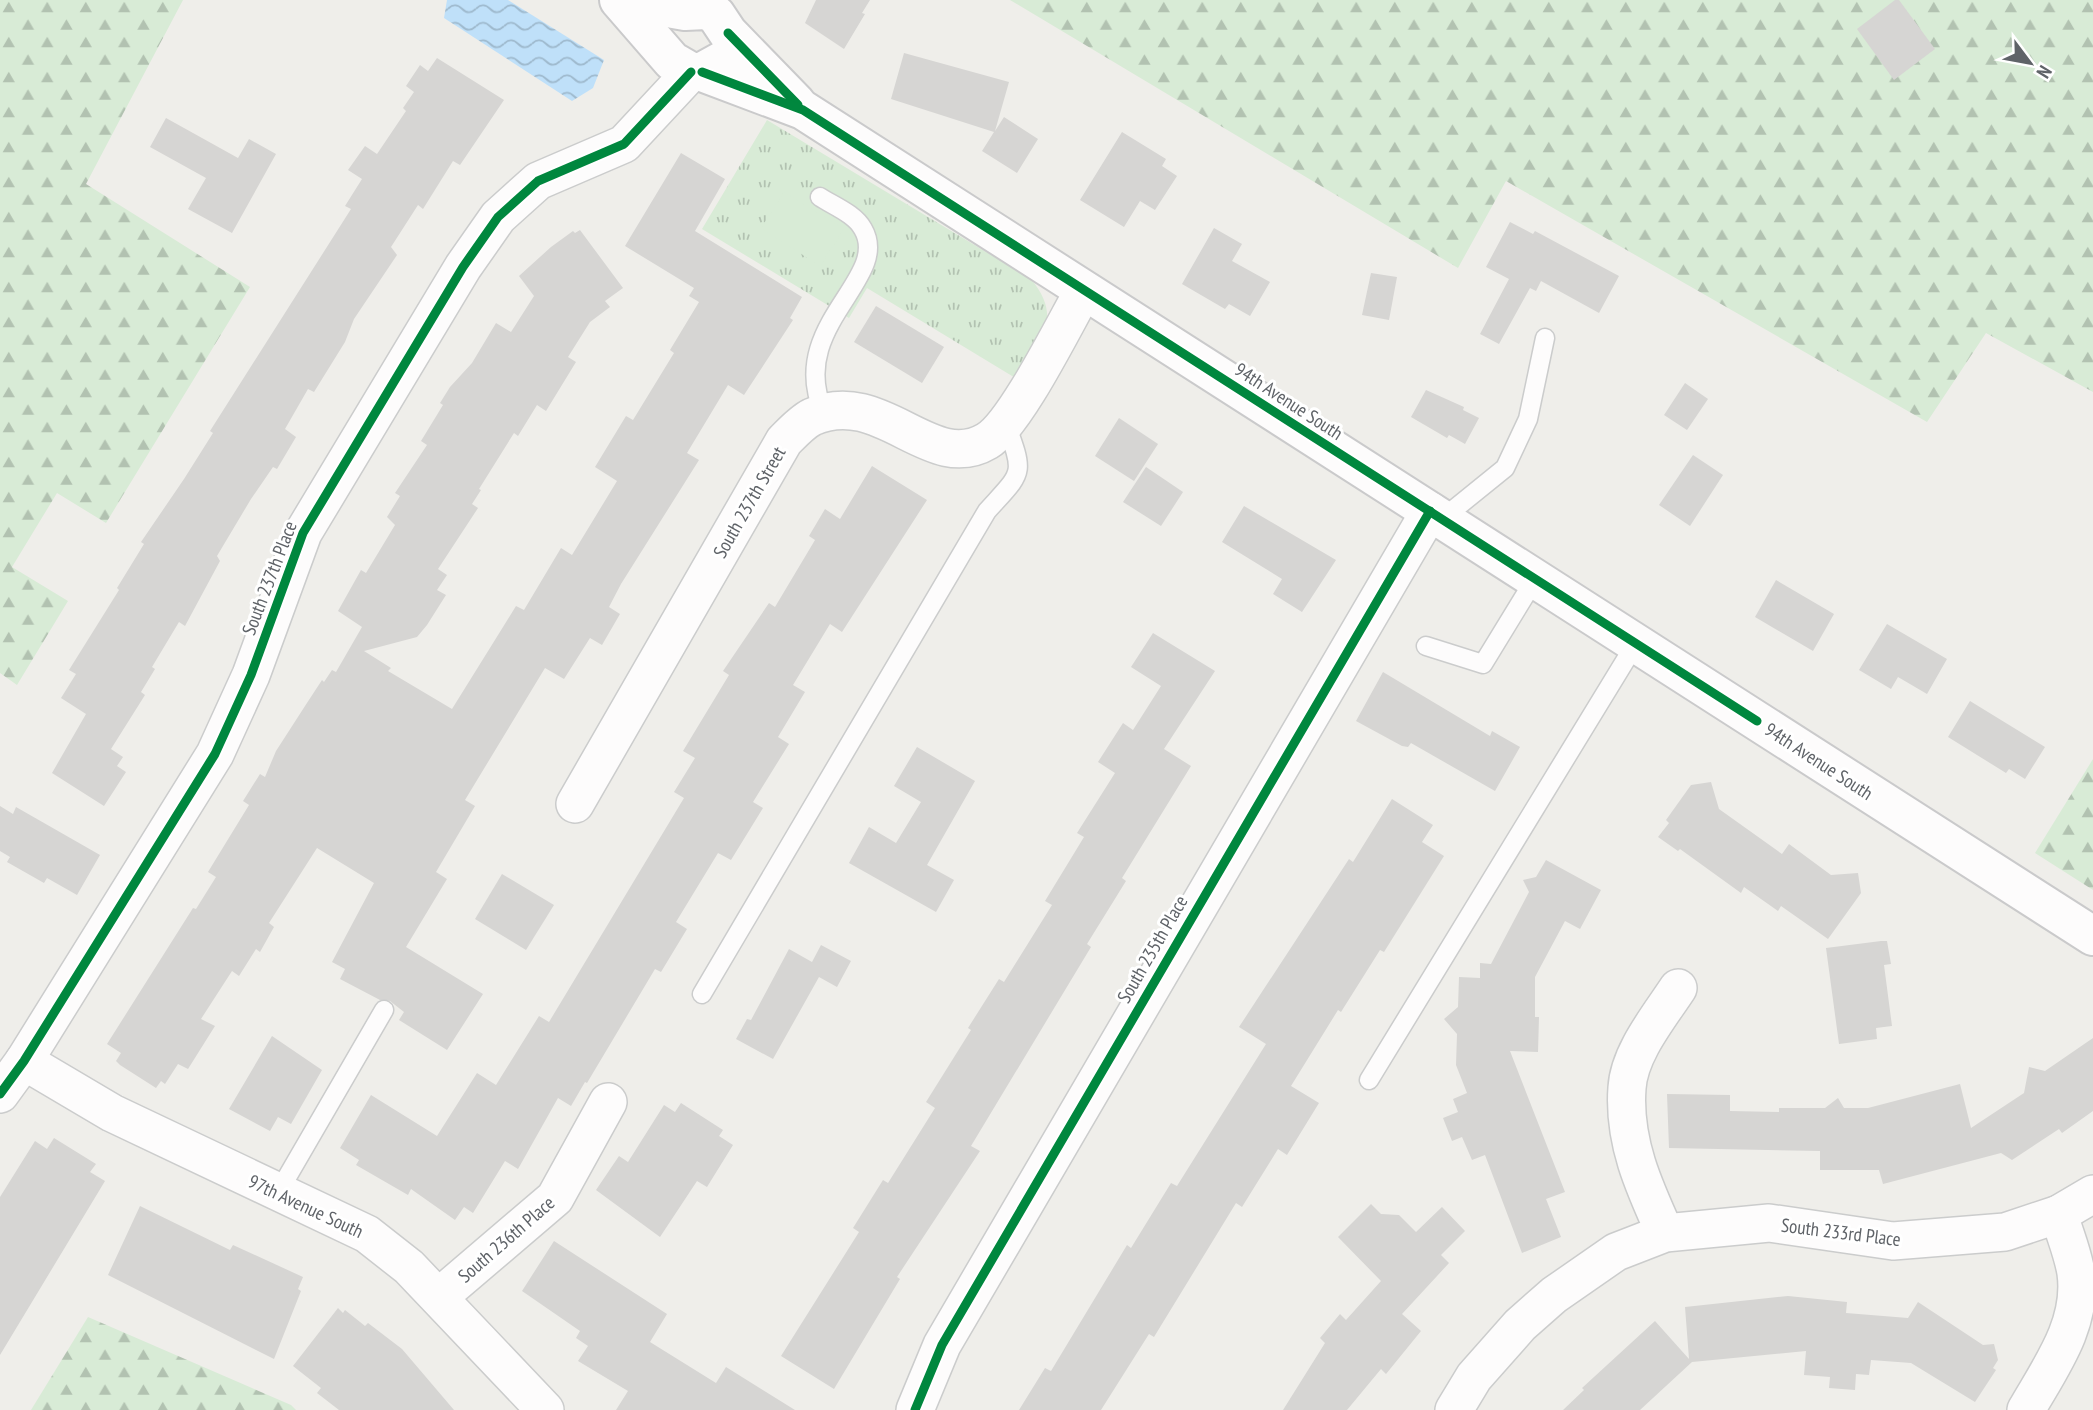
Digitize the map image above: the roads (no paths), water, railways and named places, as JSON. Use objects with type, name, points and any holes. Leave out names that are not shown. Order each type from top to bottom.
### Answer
[{"type":"street","name":"94th Avenue South","points":[[621,0],[711,12],[803,110]]},
{"type":"street","name":"94th Avenue South","points":[[621,0],[683,65],[803,110],[2093,936]]},
{"type":"street","points":[[711,12],[729,43],[720,63],[683,65],[667,30],[711,12]]},
{"type":"street","name":"South 237th Place","points":[[0,1094],[24,1061],[215,754],[251,674],[303,533],[463,267],[498,217],[538,181],[624,144],[638,129],[683,65]]},
{"type":"street","name":"South 237th Street","points":[[575,804],[784,441],[809,418],[840,407],[869,413],[937,446],[960,450],[986,442],[1006,425],[1084,290]]},
{"type":"street","name":"South 235th Place","points":[[915,1410],[942,1345],[1436,515]]},
{"type":"street","points":[[1665,1233],[1636,1167],[1629,1130],[1626,1087],[1639,1052],[1678,988]]},
{"type":"street","name":"97th Avenue South","points":[[24,1061],[112,1113],[367,1234],[409,1267],[545,1410]]},
{"type":"street","name":"South 236th Place","points":[[439,1297],[555,1198],[608,1102]]},
{"type":"street","name":"South 233rd Place","points":[[1454,1410],[1474,1377],[1520,1325],[1554,1294],[1616,1252],[1665,1233],[1769,1223],[1893,1241],[2005,1232],[2059,1214],[2093,1194]]},
{"type":"street","points":[[2026,1410],[2060,1352],[2075,1314],[2076,1273],[2059,1214]]},
{"type":"lane","points":[[820,197],[856,219],[863,229],[869,250],[864,268],[817,347],[814,382],[824,413]]},
{"type":"lane","points":[[1436,515],[1505,468],[1528,419],[1545,338]]},
{"type":"lane","points":[[702,994],[986,511],[1014,481],[1021,463],[1006,425]]},
{"type":"lane","points":[[1426,646],[1483,664],[1535,579]]},
{"type":"lane","points":[[1368,1080],[1636,643]]},
{"type":"lane","points":[[279,1191],[384,1010]]},
{"type":"water","points":[[447,0],[508,0],[604,60],[593,88],[572,101],[444,18]]}]
